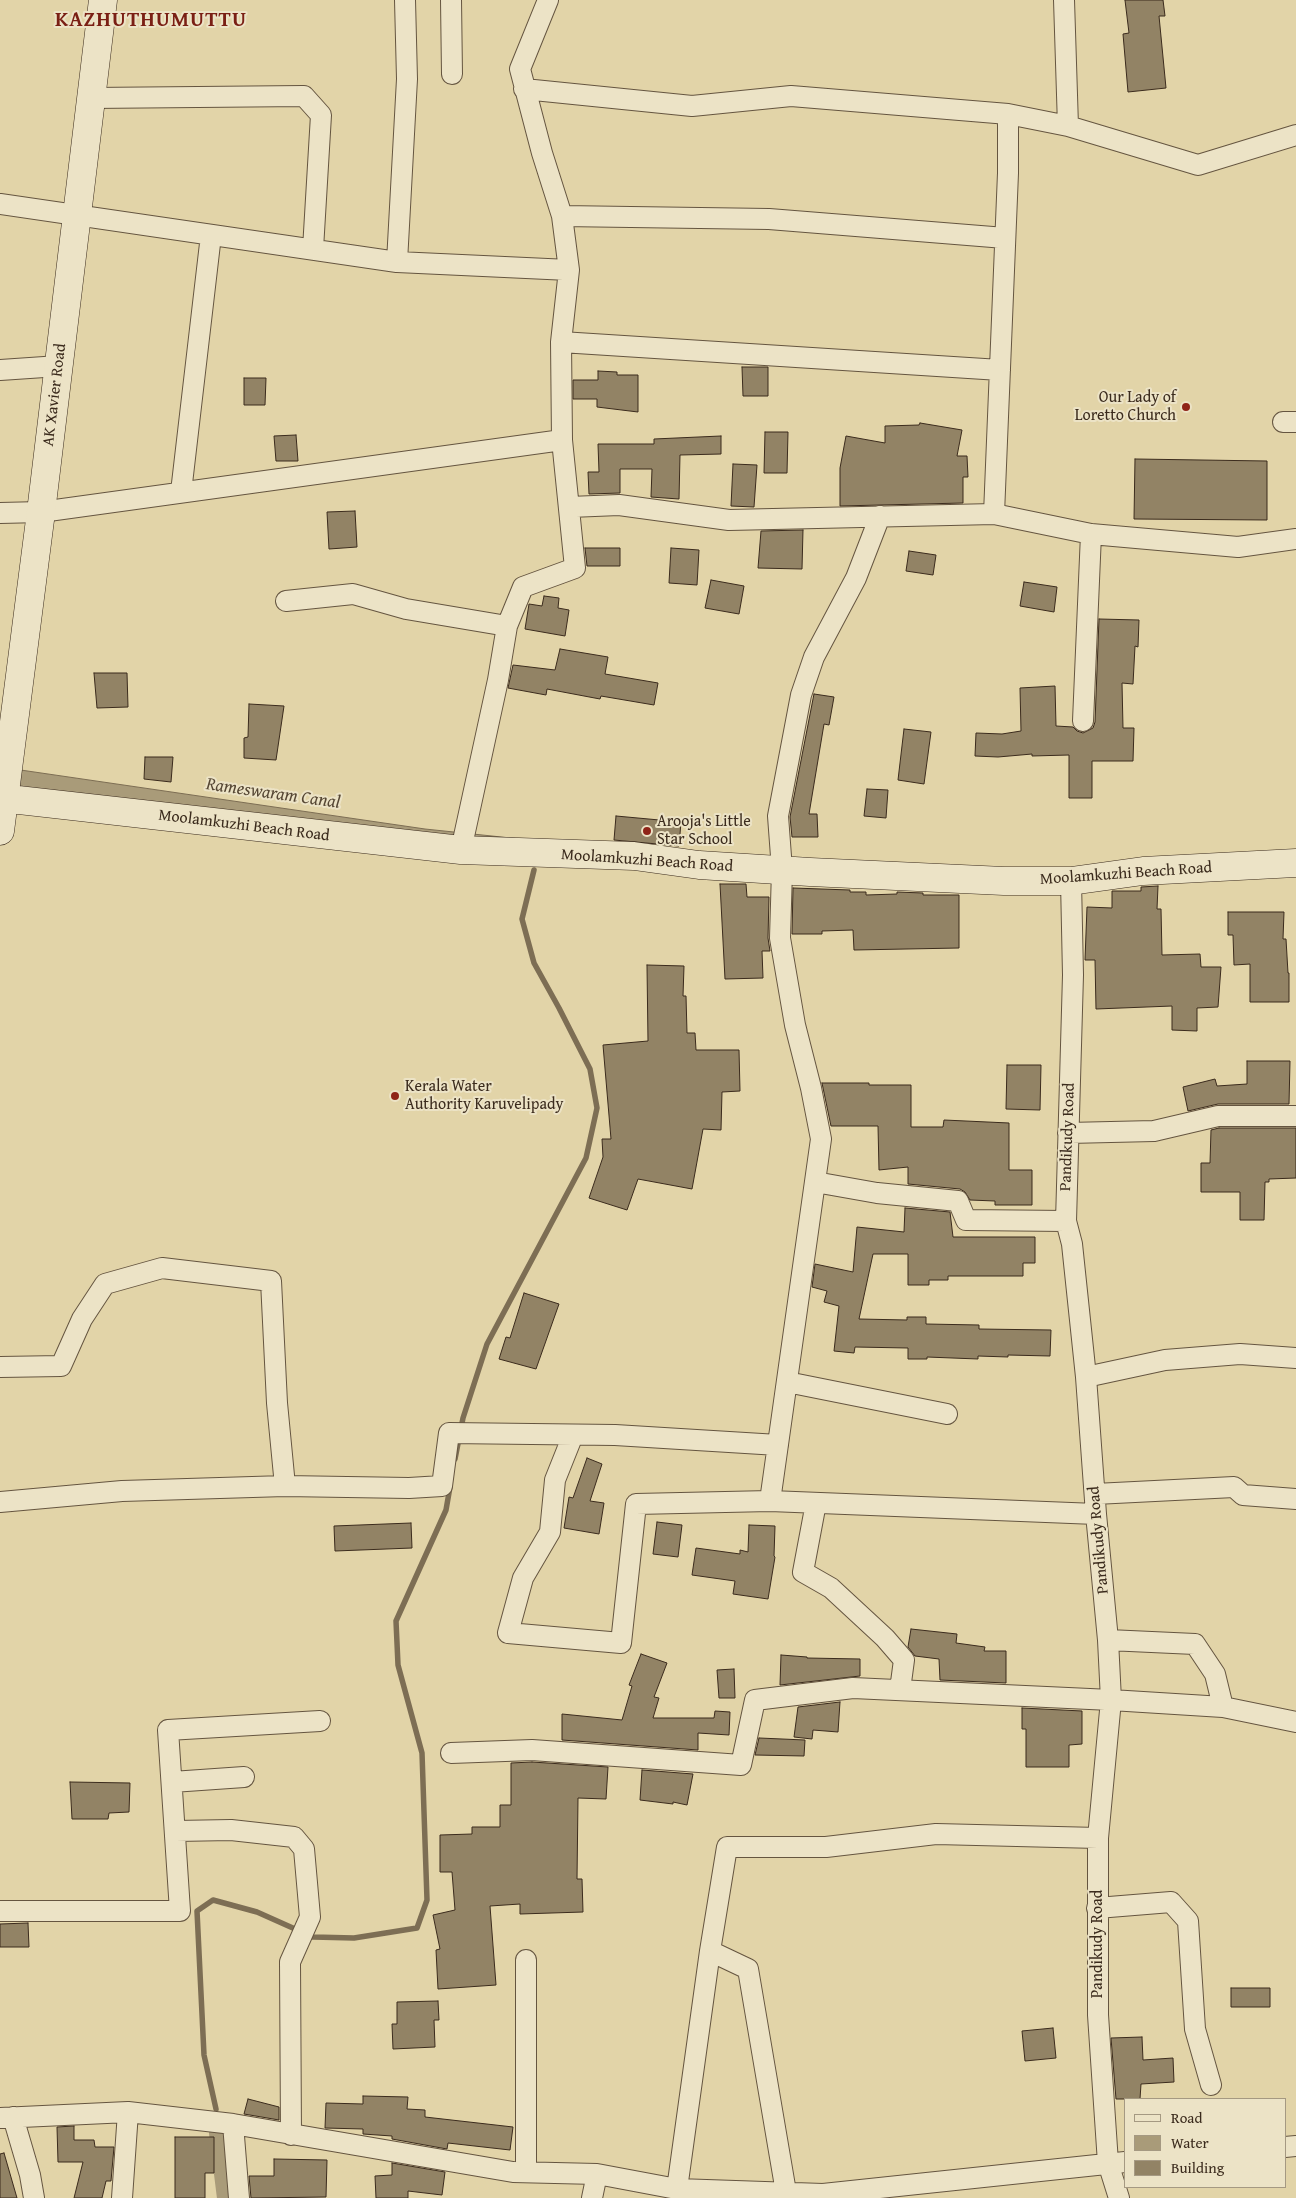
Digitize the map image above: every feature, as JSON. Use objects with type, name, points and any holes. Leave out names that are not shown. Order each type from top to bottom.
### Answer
[{"type":"street","name":"AK Xavier Road","points":[[0,831],[103,0]]},
{"type":"street","points":[[397,262],[408,79],[405,0]]},
{"type":"street","points":[[452,0],[452,74]]},
{"type":"street","points":[[463,842],[498,680],[507,626],[523,587],[575,568],[562,440],[561,342],[569,270],[562,216],[524,89],[520,69],[548,0]]},
{"type":"street","points":[[1064,0],[1068,126]]},
{"type":"street","points":[[524,89],[692,106],[791,96],[1008,114],[1068,126],[1198,165],[1296,135]]},
{"type":"street","points":[[91,98],[304,96],[321,115],[313,249]]},
{"type":"street","points":[[994,514],[1008,114]]},
{"type":"street","points":[[0,204],[397,262],[569,270]]},
{"type":"street","points":[[562,216],[769,219],[1005,238]]},
{"type":"street","points":[[181,492],[210,235]]},
{"type":"street","points":[[561,342],[1000,370]]},
{"type":"street","points":[[0,370],[59,366]]},
{"type":"street","points":[[0,514],[41,512],[562,440]]},
{"type":"street","points":[[570,508],[619,505],[729,520],[994,514],[1091,534],[1238,547],[1296,539]]},
{"type":"street","points":[[770,1501],[821,1139],[811,1088],[794,1025],[780,938],[782,870],[778,816],[801,695],[814,657],[856,578],[880,516]]},
{"type":"street","points":[[1083,721],[1091,534]]},
{"type":"street","points":[[286,601],[353,594],[406,609],[507,626]]},
{"type":"street","name":"Moolamkuzhi Beach Road","points":[[4,795],[463,842],[634,856],[699,865],[782,870],[1004,881],[1071,881],[1143,871],[1296,863]]},
{"type":"street","name":"Pandikudy Road","points":[[1071,881],[1073,975],[1066,1221],[1072,1244],[1086,1378],[1095,1504],[1108,1640],[1111,1700],[1098,1838],[1098,2015],[1119,2198]]},
{"type":"street","points":[[1068,1133],[1154,1131],[1218,1116],[1296,1116]]},
{"type":"street","points":[[815,1182],[878,1193],[958,1201],[966,1220],[1066,1221]]},
{"type":"street","points":[[0,1367],[61,1366],[82,1319],[105,1284],[162,1268],[271,1281],[277,1403],[285,1486]]},
{"type":"street","points":[[1086,1378],[1174,1360],[1240,1354],[1296,1358]]},
{"type":"street","points":[[787,1382],[947,1414]]},
{"type":"street","points":[[0,1502],[122,1491],[285,1486],[409,1488],[442,1486],[449,1433],[615,1435],[778,1445]]},
{"type":"street","points":[[573,1435],[555,1480],[550,1532],[523,1578],[508,1633],[621,1643],[636,1504],[770,1501],[1095,1504],[1234,1487],[1243,1495],[1296,1499]]},
{"type":"street","points":[[816,1502],[803,1572],[831,1588],[885,1638],[904,1660],[900,1690]]},
{"type":"street","points":[[1108,1640],[1195,1644],[1215,1674],[1224,1707]]},
{"type":"street","points":[[450,1753],[532,1750],[682,1759],[741,1765],[755,1700],[853,1688],[1224,1707],[1296,1722]]},
{"type":"street","points":[[0,1912],[180,1911],[168,1730],[320,1721]]},
{"type":"street","points":[[172,1782],[244,1777]]},
{"type":"street","points":[[176,1831],[231,1830],[294,1837],[304,1849],[310,1917],[290,1962],[291,2135]]},
{"type":"street","points":[[680,2194],[710,1951],[727,1847],[826,1846],[936,1834],[1098,1838]]},
{"type":"street","points":[[1097,1908],[1171,1902],[1188,1920],[1195,2029],[1211,2085]]},
{"type":"street","points":[[710,1951],[748,1969],[786,2195]]},
{"type":"street","points":[[526,1960],[526,2172]]},
{"type":"street","points":[[34,2198],[30,2175],[7,2117],[128,2112],[232,2124],[513,2172],[597,2174],[680,2194],[823,2194],[1116,2162]]},
{"type":"street","points":[[122,2198],[128,2112]]},
{"type":"street","points":[[232,2124],[239,2198]]},
{"type":"street","points":[[592,2198],[597,2174]]},
{"type":"water","points":[[0,767],[425,829],[769,865],[872,883],[28,788],[0,784]]},
{"type":"building","points":[[1125,0],[1163,0],[1165,16],[1159,16],[1166,88],[1128,92],[1123,34],[1129,33]]},
{"type":"building","points":[[742,367],[768,367],[768,396],[743,396]]},
{"type":"building","points":[[598,371],[617,372],[617,375],[638,375],[638,412],[597,407],[597,399],[573,399],[573,380],[598,380]]},
{"type":"building","points":[[244,378],[266,378],[265,405],[244,405]]},
{"type":"building","points":[[920,423],[962,430],[957,456],[967,456],[968,477],[963,477],[963,503],[840,506],[840,468],[846,436],[885,443],[885,426],[919,425]]},
{"type":"building","points":[[765,432],[788,432],[787,473],[764,473]]},
{"type":"building","points":[[296,435],[298,461],[276,461],[274,436]]},
{"type":"building","points":[[721,436],[721,454],[680,455],[679,499],[651,497],[652,469],[620,469],[620,493],[589,494],[588,472],[599,472],[598,444],[654,444],[654,439]]},
{"type":"building","points":[[1135,459],[1267,461],[1267,520],[1134,519]]},
{"type":"building","points":[[733,464],[757,465],[754,507],[731,506]]},
{"type":"building","points":[[355,511],[357,547],[329,549],[327,512]]},
{"type":"building","points":[[803,530],[802,569],[758,568],[761,531]]},
{"type":"building","points":[[585,548],[620,548],[620,566],[587,566]]},
{"type":"building","points":[[671,548],[699,550],[697,585],[669,583]]},
{"type":"building","points":[[909,551],[936,555],[933,575],[906,571]]},
{"type":"building","points":[[711,580],[744,586],[739,614],[705,608]]},
{"type":"building","points":[[1024,582],[1057,587],[1054,612],[1020,606]]},
{"type":"building","points":[[544,596],[559,598],[558,608],[569,610],[565,636],[525,629],[529,604],[542,606]]},
{"type":"building","points":[[1099,619],[1139,620],[1138,647],[1135,646],[1133,684],[1122,683],[1123,728],[1134,728],[1133,761],[1092,761],[1092,798],[1069,798],[1069,755],[975,756],[976,733],[1002,734],[1021,731],[1020,688],[1055,686],[1056,726],[1073,727],[1083,733],[1093,728],[1095,722]]},
{"type":"building","points":[[560,649],[608,657],[605,674],[658,683],[654,705],[601,696],[600,699],[547,689],[546,695],[508,688],[513,665],[555,670]]},
{"type":"building","points":[[94,673],[127,673],[128,707],[97,708]]},
{"type":"building","points":[[814,694],[834,697],[829,725],[824,724],[809,814],[817,814],[818,837],[792,837],[790,817]]},
{"type":"building","points":[[249,704],[284,706],[276,760],[244,758],[244,738],[248,737]]},
{"type":"building","points":[[904,729],[931,732],[924,784],[898,780]]},
{"type":"building","points":[[145,757],[173,757],[171,782],[144,779]]},
{"type":"building","points":[[867,789],[888,790],[886,818],[864,816]]},
{"type":"building","name":"Arooja's Little Star School","points":[[616,816],[681,822],[679,846],[614,840]]},
{"type":"building","points":[[720,884],[746,884],[747,897],[769,897],[768,938],[770,951],[762,951],[763,978],[725,979]]},
{"type":"building","points":[[1158,886],[1157,909],[1161,909],[1162,955],[1200,954],[1201,967],[1221,967],[1218,1007],[1197,1008],[1197,1031],[1172,1030],[1172,1006],[1096,1009],[1095,960],[1085,960],[1087,907],[1112,908],[1112,891],[1141,891],[1141,887]]},
{"type":"building","points":[[793,888],[850,890],[850,892],[866,892],[866,895],[897,894],[897,892],[923,893],[923,895],[959,895],[959,948],[854,950],[853,930],[822,931],[822,934],[792,934]]},
{"type":"building","points":[[1228,912],[1284,912],[1283,939],[1286,939],[1289,1002],[1250,1002],[1250,964],[1234,965],[1233,935],[1228,935]]},
{"type":"building","points":[[647,965],[684,966],[683,996],[686,996],[687,1033],[695,1033],[696,1050],[739,1050],[740,1091],[722,1092],[721,1130],[703,1129],[692,1189],[638,1179],[627,1210],[589,1198],[603,1157],[602,1139],[611,1139],[603,1045],[648,1041]]},
{"type":"building","points":[[1247,1061],[1290,1061],[1289,1104],[1218,1104],[1188,1111],[1183,1087],[1215,1079],[1217,1086],[1247,1084]]},
{"type":"building","points":[[1007,1065],[1041,1065],[1040,1110],[1006,1109]]},
{"type":"building","points":[[822,1083],[911,1085],[911,1127],[943,1127],[944,1120],[1009,1123],[1009,1170],[1032,1170],[1032,1205],[995,1205],[995,1201],[970,1200],[965,1192],[960,1189],[908,1184],[908,1167],[879,1170],[878,1126],[831,1126]]},
{"type":"building","points":[[1219,1128],[1296,1128],[1296,1178],[1269,1179],[1269,1182],[1265,1182],[1264,1220],[1240,1220],[1240,1192],[1201,1192],[1201,1163],[1210,1163],[1211,1130]]},
{"type":"building","points":[[905,1208],[950,1212],[953,1237],[1035,1237],[1035,1263],[1023,1263],[1023,1276],[948,1276],[948,1280],[929,1280],[929,1285],[908,1285],[908,1254],[873,1254],[859,1319],[907,1320],[907,1317],[926,1317],[926,1324],[979,1325],[979,1329],[1051,1330],[1050,1356],[1008,1355],[1008,1357],[978,1356],[978,1359],[927,1357],[927,1359],[908,1359],[908,1348],[855,1347],[854,1353],[834,1351],[839,1306],[824,1302],[827,1291],[812,1287],[815,1264],[853,1272],[857,1227],[904,1232]]},
{"type":"building","points":[[524,1293],[559,1304],[536,1369],[499,1359],[506,1337],[510,1338]]},
{"type":"building","points":[[587,1458],[602,1464],[590,1501],[604,1503],[599,1534],[564,1528],[569,1497],[573,1498]]},
{"type":"building","points":[[657,1522],[682,1525],[678,1557],[653,1554]]},
{"type":"building","points":[[411,1523],[412,1548],[335,1551],[334,1526]]},
{"type":"building","points":[[749,1525],[775,1526],[775,1557],[768,1599],[733,1594],[735,1581],[692,1575],[696,1548],[740,1554],[740,1550],[748,1552]]},
{"type":"building","points":[[911,1629],[957,1634],[956,1643],[985,1647],[984,1651],[1006,1651],[1006,1683],[940,1680],[939,1659],[915,1656],[908,1647]]},
{"type":"building","points":[[641,1654],[667,1663],[654,1697],[659,1698],[653,1718],[714,1718],[715,1711],[730,1712],[729,1735],[698,1733],[698,1750],[562,1740],[562,1714],[622,1720],[632,1686],[629,1685]]},
{"type":"building","points":[[781,1655],[807,1658],[860,1659],[860,1676],[780,1685]]},
{"type":"building","points":[[734,1669],[735,1698],[719,1698],[717,1670]]},
{"type":"building","points":[[840,1702],[838,1732],[813,1730],[812,1739],[794,1737],[798,1707]]},
{"type":"building","points":[[1022,1708],[1082,1711],[1082,1744],[1069,1745],[1069,1767],[1026,1767],[1026,1729],[1022,1729]]},
{"type":"building","points":[[759,1738],[805,1740],[804,1756],[755,1755]]},
{"type":"building","points":[[532,1762],[608,1767],[606,1799],[578,1798],[577,1879],[582,1879],[583,1912],[520,1914],[520,1904],[490,1906],[496,1985],[438,1989],[436,1950],[440,1949],[433,1915],[455,1910],[452,1872],[440,1872],[440,1835],[472,1834],[472,1827],[500,1827],[500,1805],[511,1805],[511,1763]]},
{"type":"building","points":[[642,1770],[693,1774],[687,1805],[673,1802],[673,1804],[640,1800]]},
{"type":"building","points":[[70,1782],[130,1783],[129,1812],[109,1813],[108,1819],[72,1819]]},
{"type":"building","points":[[28,1923],[29,1947],[0,1947],[0,1924]]},
{"type":"building","points":[[1231,1988],[1270,1988],[1270,2007],[1231,2007]]},
{"type":"building","points":[[438,2001],[439,2020],[434,2020],[435,2047],[393,2049],[392,2024],[397,2024],[397,2002]]},
{"type":"building","points":[[1053,2028],[1056,2058],[1025,2061],[1022,2031]]},
{"type":"building","points":[[1142,2037],[1143,2060],[1173,2058],[1174,2082],[1141,2084],[1140,2098],[1116,2099],[1111,2038]]},
{"type":"building","points":[[363,2096],[408,2097],[407,2109],[425,2110],[425,2117],[513,2127],[510,2150],[448,2143],[447,2149],[392,2139],[392,2136],[363,2134],[363,2129],[325,2128],[326,2103],[363,2104]]},
{"type":"building","points":[[248,2099],[279,2107],[279,2120],[244,2114]]},
{"type":"building","points":[[74,2126],[74,2140],[94,2140],[95,2147],[114,2147],[111,2181],[106,2181],[102,2198],[74,2198],[83,2162],[58,2162],[57,2127]]},
{"type":"building","points":[[175,2137],[214,2137],[214,2173],[205,2173],[205,2198],[175,2198]]},
{"type":"building","points":[[4,2153],[17,2198],[0,2198],[0,2154]]},
{"type":"building","points":[[274,2159],[327,2160],[326,2197],[251,2198],[249,2176],[274,2176]]},
{"type":"building","points":[[392,2163],[445,2172],[442,2195],[408,2191],[408,2198],[376,2198],[375,2176],[392,2175]]},
{"type":"waterway","points":[[455,1459],[463,1418],[487,1344],[586,1158],[597,1108],[590,1069],[534,963],[522,919],[534,870]]},
{"type":"waterway","points":[[216,2109],[204,2055],[197,1911],[213,1900],[257,1912],[313,1937],[354,1938],[417,1928],[427,1900],[422,1753],[398,1665],[396,1621],[446,1510],[450,1487]]},
{"type":"waterway","points":[[219,2133],[227,2198]]},
{"type":"place","name":"Our Lady of Loretto Church","points":[[1186,407]]},
{"type":"place","name":"Arooja's Little Star School","points":[[647,831]]},
{"type":"place","name":"Kerala Water Authority Karuvelipady","points":[[395,1096]]},
{"type":"district","name":"KAZHUTHUMUTTU","points":[[151,21]]},
{"type":"water label","name":"Rameswaram Canal","points":[[273,794]]}]
